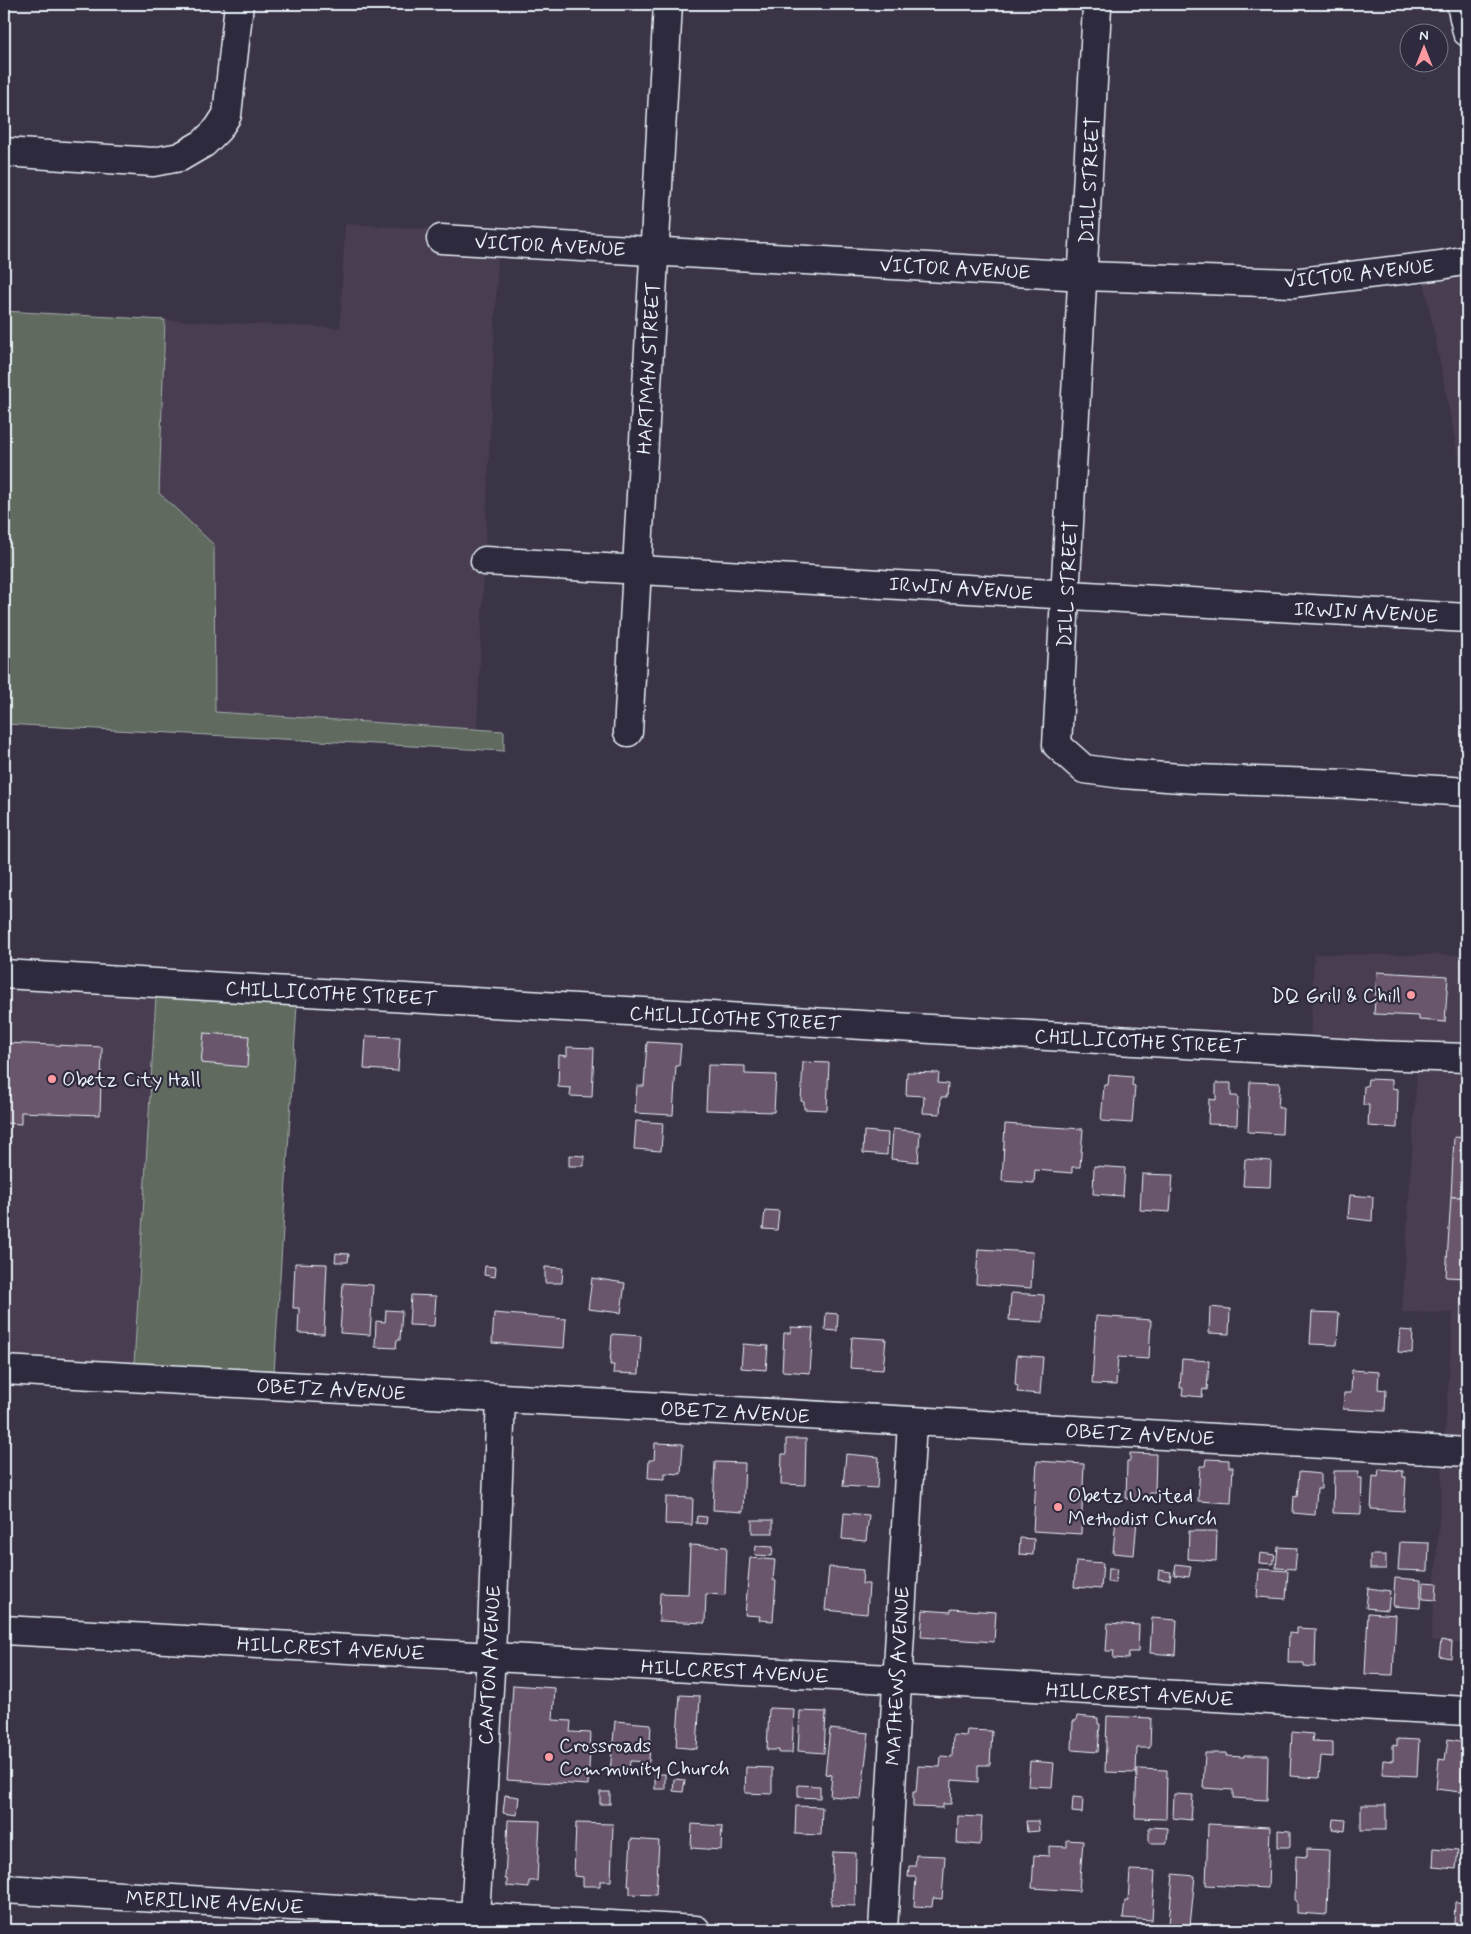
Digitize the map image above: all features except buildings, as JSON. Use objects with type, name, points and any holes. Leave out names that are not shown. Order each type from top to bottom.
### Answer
[{"type":"street","points":[[4,152],[153,162],[180,157],[204,143],[218,129],[227,115],[239,4]]},
{"type":"street","name":"HARTMAN STREET","points":[[628,732],[668,4]]},
{"type":"street","name":"DILL STREET","points":[[1096,4],[1084,276],[1058,745],[1084,769],[1122,774],[1196,779],[1346,784],[1467,792]]},
{"type":"street","points":[[1461,4],[1467,32]]},
{"type":"street","name":"VICTOR AVENUE","points":[[441,238],[1084,276],[1293,283],[1441,265],[1467,260]]},
{"type":"street","name":"IRWIN AVENUE","points":[[485,561],[1467,618]]},
{"type":"street","name":"CHILLICOTHE STREET","points":[[4,974],[1356,1054],[1467,1058]]},
{"type":"street","name":"OBETZ AVENUE","points":[[4,1370],[1467,1452]]},
{"type":"street","name":"CANTON AVENUE","points":[[474,1924],[491,1656],[501,1399]]},
{"type":"street","name":"MATHEWS AVENUE","points":[[883,1930],[912,1422]]},
{"type":"street","name":"HILLCREST AVENUE","points":[[4,1630],[491,1656],[896,1681],[1467,1711]]},
{"type":"street","name":"MERILINE AVENUE","points":[[4,1889],[474,1924],[696,1930]]},
{"type":"shaded area","points":[[345,224],[499,233],[477,729],[214,712],[214,545],[159,493],[165,320],[340,328]]},
{"type":"shaded area","points":[[1467,277],[1467,502],[1424,281]]},
{"type":"shaded area","points":[[1314,954],[1467,955],[1467,1644],[1431,1641],[1453,1313],[1402,1312],[1417,1069],[1309,1065]]},
{"type":"shaded area","points":[[4,987],[156,996],[134,1365],[4,1357]]},
{"type":"green space","points":[[4,311],[165,320],[159,493],[214,545],[215,712],[504,731],[504,751],[4,724]]},
{"type":"green space","points":[[156,996],[297,1005],[274,1374],[134,1365]]},
{"type":"place","name":"DQ Grill & Chill","points":[[1411,995]]},
{"type":"place","name":"Obetz City Hall","points":[[52,1079]]},
{"type":"place","name":"Obetz United Methodist Church","points":[[1058,1507]]},
{"type":"place","name":"Crossroads Community Church","points":[[549,1757]]}]
